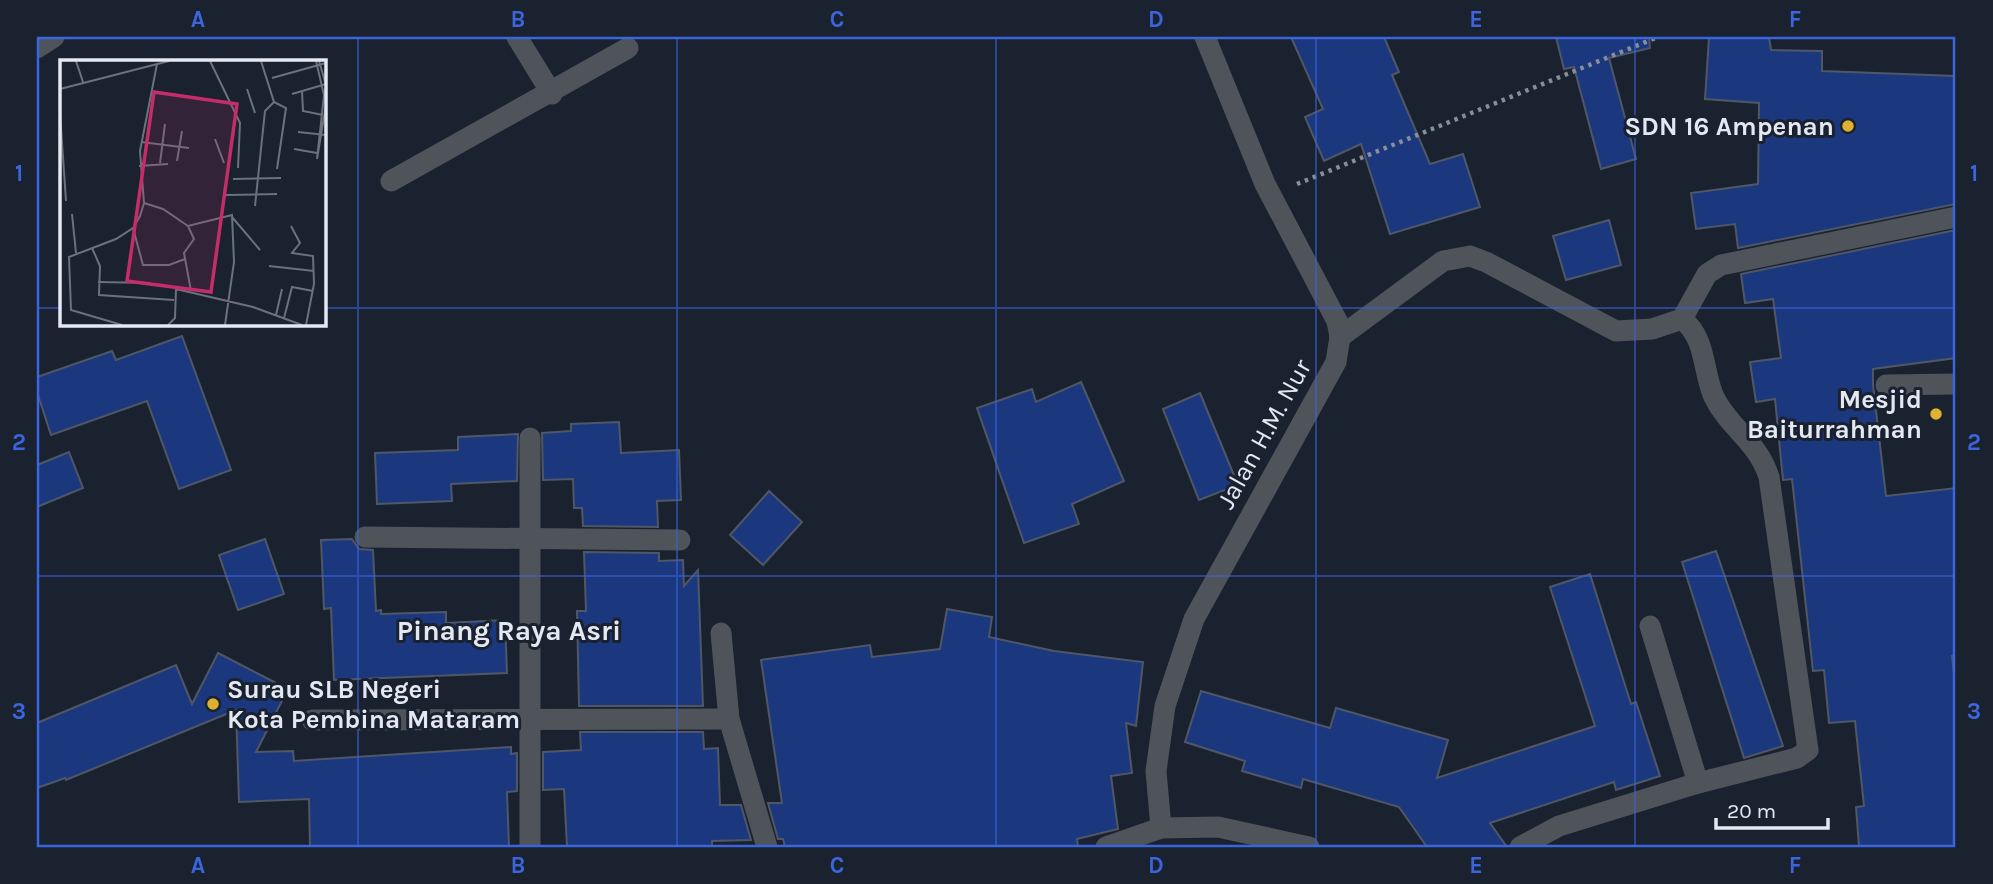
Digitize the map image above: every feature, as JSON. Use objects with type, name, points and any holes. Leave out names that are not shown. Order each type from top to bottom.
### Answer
[{"type":"street","points":[[517,37],[552,93]]},
{"type":"street","name":"Jalan H.M. Nur","points":[[1161,828],[1156,771],[1165,706],[1194,619],[1336,362],[1340,337],[1330,307],[1270,195],[1211,59],[1205,37]]},
{"type":"street","points":[[391,181],[628,48]]},
{"type":"street","points":[[1340,337],[1443,261],[1460,257],[1486,262],[1616,331],[1652,329],[1682,318],[1707,274],[1721,265],[1956,217]]},
{"type":"street","points":[[1520,847],[1559,826],[1698,783],[1797,758],[1808,750],[1769,477],[1757,449],[1714,398],[1700,345],[1682,318]]},
{"type":"street","points":[[1886,385],[1956,384]]},
{"type":"street","points":[[530,438],[530,847]]},
{"type":"street","points":[[365,537],[680,540]]},
{"type":"street","points":[[1650,626],[1698,783]]},
{"type":"street","points":[[722,633],[729,719],[767,847]]},
{"type":"street","points":[[312,720],[531,722],[729,719]]},
{"type":"street","points":[[1106,847],[1161,828],[1218,827],[1309,847]]},
{"type":"path","points":[[1270,195],[1657,37]]},
{"type":"building","points":[[1291,37],[1384,37],[1399,72],[1392,75],[1430,164],[1463,154],[1480,207],[1390,234],[1361,144],[1324,161],[1305,117],[1323,109]]},
{"type":"building","points":[[1556,37],[1649,37],[1650,48],[1609,58],[1636,159],[1601,169],[1574,67],[1564,69]]},
{"type":"building","points":[[1709,37],[1769,37],[1771,50],[1822,51],[1822,71],[1956,76],[1956,204],[1738,248],[1735,224],[1696,229],[1691,193],[1758,184],[1759,103],[1705,99]]},
{"type":"building","points":[[1609,220],[1621,265],[1566,280],[1553,236]]},
{"type":"building","points":[[1956,230],[1956,358],[1873,369],[1873,385],[1886,496],[1956,488],[1956,656],[1952,656],[1956,694],[1956,847],[1859,847],[1856,807],[1864,806],[1855,721],[1829,723],[1824,670],[1813,671],[1792,479],[1783,480],[1775,399],[1756,402],[1750,362],[1781,358],[1773,299],[1745,303],[1741,274]]},
{"type":"building","points":[[182,336],[231,470],[179,489],[147,401],[51,435],[37,392],[37,377],[112,351],[116,360]]},
{"type":"building","points":[[1081,382],[1124,481],[1072,504],[1079,524],[1024,543],[977,408],[1032,389],[1036,402]]},
{"type":"building","points":[[1200,393],[1238,485],[1199,500],[1163,409]]},
{"type":"building","points":[[619,422],[621,453],[679,450],[681,500],[657,501],[658,527],[583,526],[582,508],[574,508],[573,479],[543,480],[542,433],[571,431],[571,424]]},
{"type":"building","points":[[518,434],[517,481],[451,484],[452,501],[377,504],[375,453],[458,450],[458,437]]},
{"type":"building","points":[[69,452],[83,488],[37,507],[37,465]]},
{"type":"building","points":[[769,491],[802,522],[763,565],[730,535]]},
{"type":"building","points":[[265,539],[284,594],[238,610],[219,555]]},
{"type":"building","points":[[352,539],[359,549],[373,550],[376,611],[381,610],[381,614],[446,612],[446,623],[505,620],[507,673],[334,680],[331,608],[324,609],[321,540]]},
{"type":"building","points":[[1716,551],[1783,746],[1744,758],[1682,562]]},
{"type":"building","points":[[584,552],[659,553],[659,561],[683,560],[684,586],[698,570],[703,706],[579,706],[577,611],[586,611]]},
{"type":"building","points":[[1590,574],[1631,704],[1636,702],[1660,776],[1616,790],[1614,782],[1490,823],[1507,847],[1427,847],[1399,807],[1303,779],[1301,788],[1242,771],[1245,761],[1185,742],[1201,691],[1330,728],[1336,708],[1448,740],[1437,778],[1595,726],[1550,587]]},
{"type":"building","points":[[947,609],[992,617],[989,637],[1054,651],[1143,662],[1136,726],[1126,723],[1132,773],[1111,776],[1118,829],[1077,839],[1078,847],[785,847],[783,839],[778,839],[768,803],[782,803],[761,660],[870,645],[872,657],[940,649]]},
{"type":"building","points":[[218,653],[288,689],[256,752],[293,751],[294,761],[511,747],[511,754],[517,753],[517,791],[507,792],[509,847],[310,847],[309,799],[239,802],[236,710],[66,780],[65,778],[37,788],[37,723],[176,665],[192,704]]},
{"type":"building","points":[[580,732],[703,732],[704,749],[718,748],[720,805],[741,805],[751,840],[712,841],[712,847],[567,847],[564,789],[543,790],[543,752],[581,750]]},
{"type":"place","name":"SDN 16 Ampenan","points":[[1848,126]]},
{"type":"place","name":"Mesjid Baiturrahman","points":[[1936,414]]},
{"type":"place","name":"Surau SLB Negeri Kota Pembina Mataram","points":[[213,704]]},
{"type":"district","name":"Pinang Raya Asri","points":[[509,630]]}]
